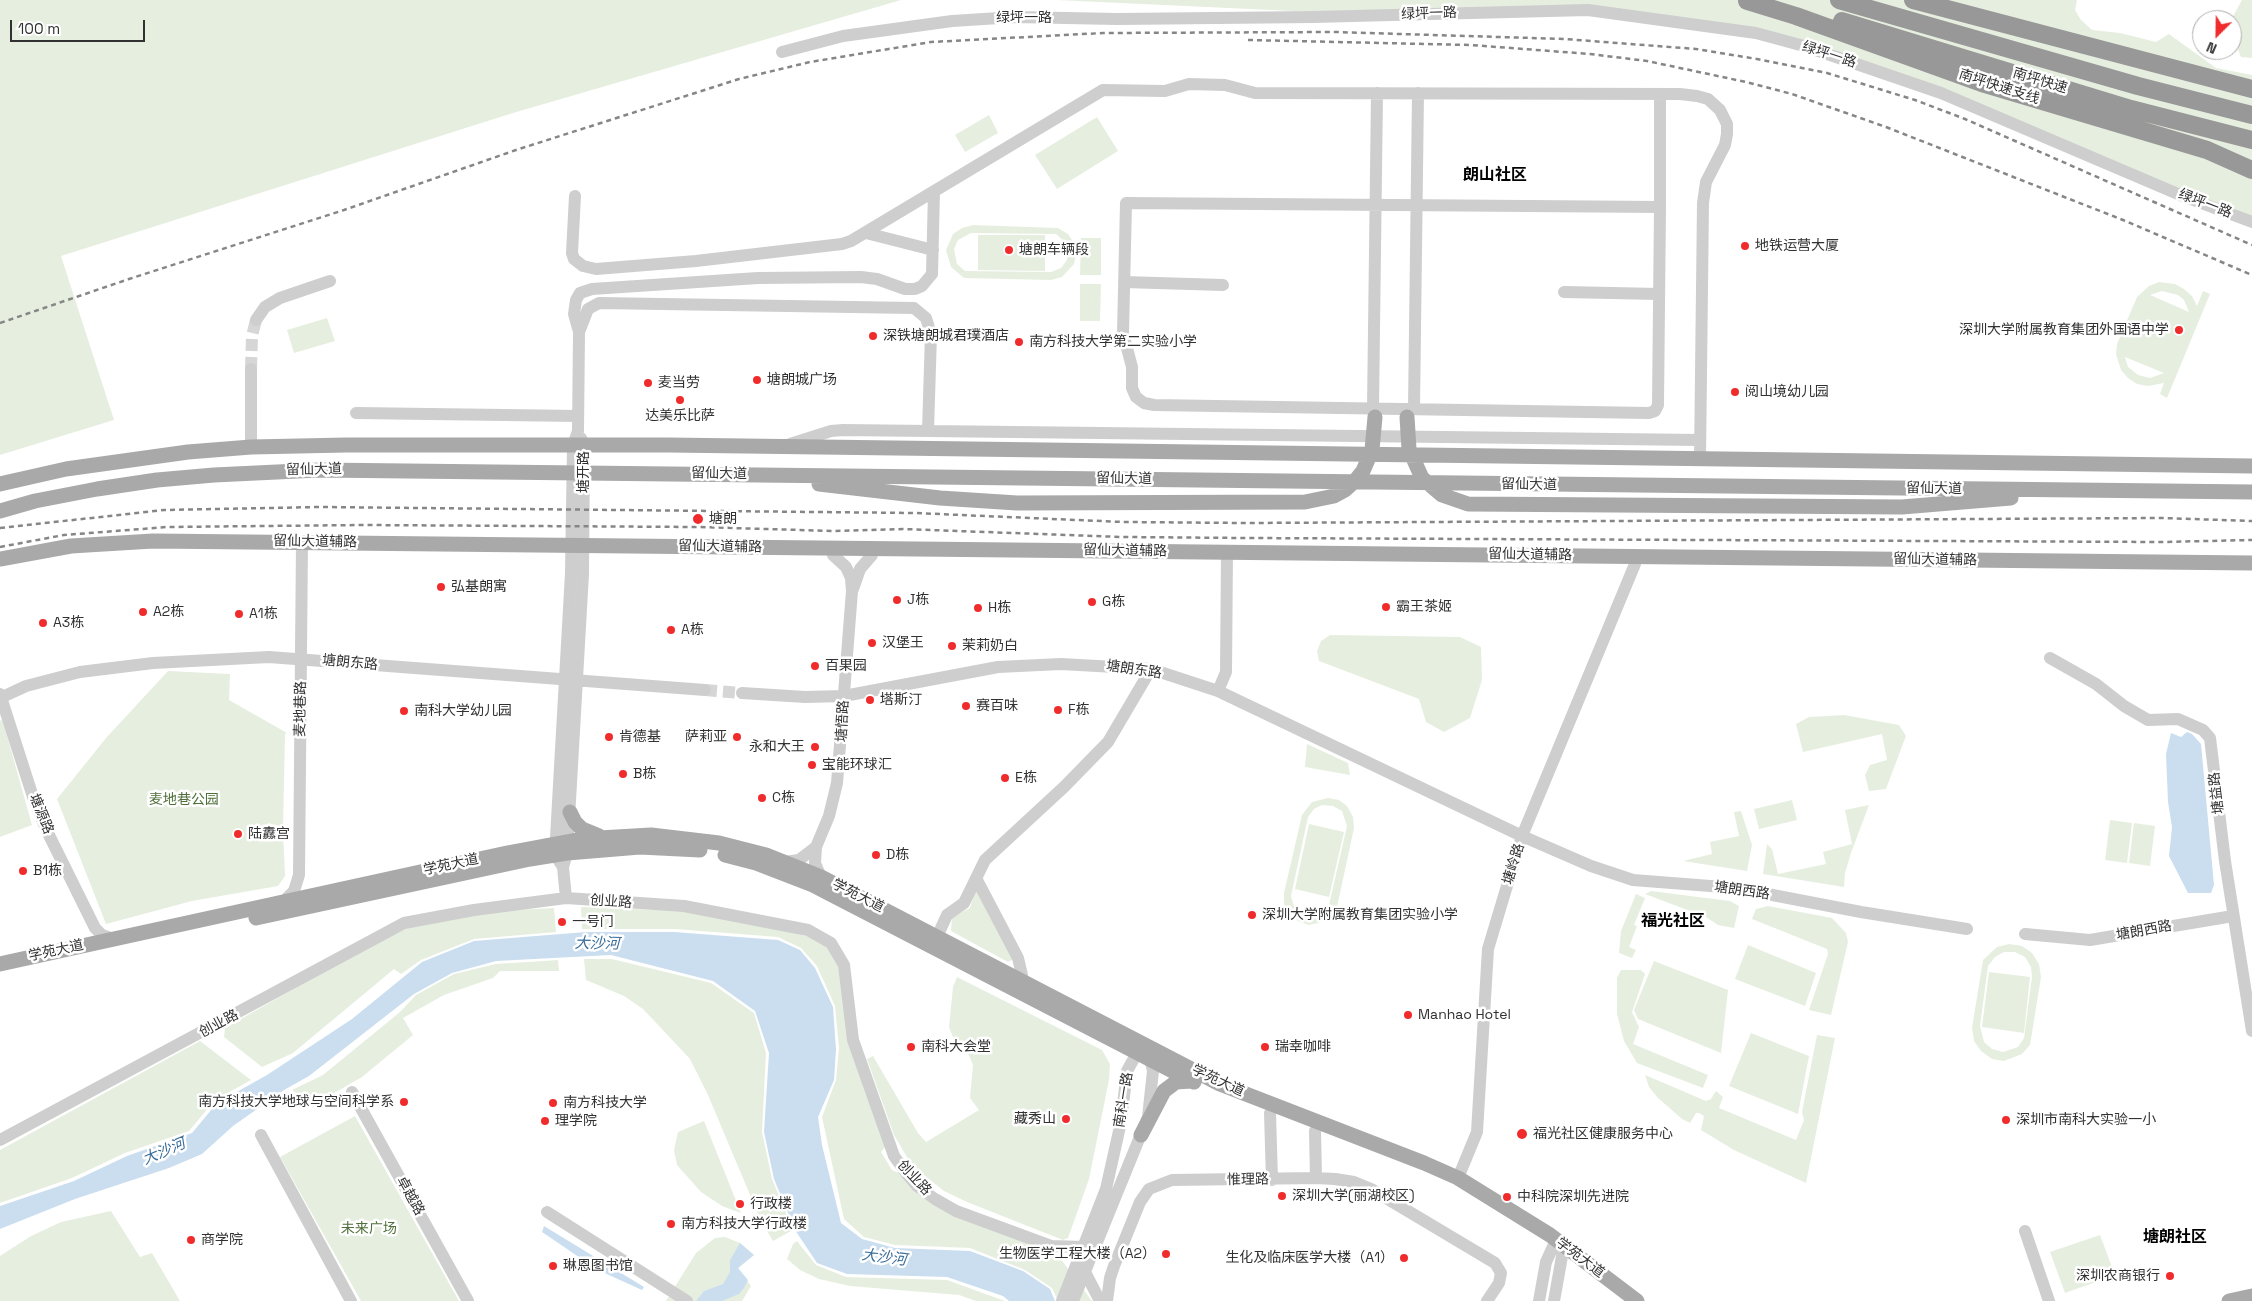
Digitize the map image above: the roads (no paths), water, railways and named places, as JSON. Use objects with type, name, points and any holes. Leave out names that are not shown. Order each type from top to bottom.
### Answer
[{"type":"highway","name":"南坪快速","points":[[1744,0],[1855,25],[2131,109],[2252,140]]},
{"type":"highway","name":"南坪快速支线","points":[[1744,0],[1796,16],[1982,83],[2207,150],[2252,170]]},
{"type":"highway","name":"南坪快速","points":[[1839,0],[2252,115]]},
{"type":"highway","points":[[1913,0],[2252,90]]},
{"type":"highway","points":[[2207,150],[2252,162]]},
{"type":"main road","points":[[730,474],[940,498],[1017,503],[1286,502],[1320,500],[1345,490],[1363,471],[1372,450],[1375,411]]},
{"type":"main road","points":[[1409,412],[1409,450],[1422,478],[1442,495],[1468,504],[1833,508],[1934,506],[2097,491]]},
{"type":"main road","name":"留仙大道","points":[[0,484],[66,469],[112,462],[188,452],[250,447],[578,440],[782,447],[2252,466]]},
{"type":"main road","name":"留仙大道","points":[[0,511],[35,501],[97,489],[214,475],[367,469],[2252,492]]},
{"type":"main road","name":"留仙大道辅路","points":[[0,559],[71,546],[153,541],[578,549],[1227,556],[2252,563]]},
{"type":"main road","name":"留仙大道辅路","points":[[0,566],[48,557],[101,551],[302,545]]},
{"type":"main road","name":"留仙大道辅路","points":[[578,549],[833,555],[1227,556],[1635,564],[2252,571]]},
{"type":"main road","points":[[570,812],[575,822],[582,829],[600,836]]},
{"type":"main road","name":"学苑大道","points":[[0,974],[562,852],[600,836],[651,835],[696,839],[744,848],[822,877],[1020,980],[1191,1081],[1452,1186],[1558,1247],[1622,1301]]},
{"type":"main road","name":"学苑大道","points":[[0,964],[322,893],[562,852],[622,847],[659,847],[711,852],[756,863],[831,895],[1145,1053],[1458,1178],[1637,1301]]},
{"type":"main road","points":[[1141,1135],[1164,1091],[1176,1082],[1191,1081]]},
{"type":"main road","points":[[2229,1301],[2252,1296]]},
{"type":"street","name":"绿坪一路","points":[[782,52],[844,36],[897,27],[1015,17],[1118,19],[1323,17],[1588,10],[1756,33],[1804,46],[1941,93],[2185,197],[2252,222]]},
{"type":"street","points":[[575,196],[572,253],[578,263],[590,268],[696,261],[842,244],[866,233],[1103,90],[1165,91],[1189,84],[1226,85],[1255,93],[1660,94],[1697,96],[1708,100],[1720,110],[1727,124],[1725,145],[1708,176],[1704,192],[1700,459]]},
{"type":"street","points":[[1375,411],[1377,93]]},
{"type":"street","points":[[1409,412],[1417,205],[1418,93]]},
{"type":"street","points":[[1660,94],[1660,207],[1658,405],[1655,411],[1650,413],[1409,412],[1154,405],[1144,403],[1136,397],[1132,388],[1132,367],[1123,333],[1126,203],[1660,207]]},
{"type":"street","points":[[579,332],[574,314],[575,306],[580,294],[585,290],[758,278],[854,277],[877,279],[905,289],[915,289],[922,286],[932,274],[934,191]]},
{"type":"street","points":[[866,233],[933,250]]},
{"type":"street","points":[[256,320],[265,308],[280,298],[330,281]]},
{"type":"street","points":[[1124,282],[1223,285]]},
{"type":"street","points":[[1564,292],[1659,294]]},
{"type":"street","points":[[579,332],[588,309],[599,303],[914,308],[926,318],[931,334],[928,431]]},
{"type":"street","name":"塘开路","points":[[562,852],[578,549],[579,332]]},
{"type":"street","points":[[250,447],[251,369]]},
{"type":"street","points":[[356,413],[578,416]]},
{"type":"street","points":[[782,447],[831,431],[1700,440]]},
{"type":"street","name":"麦地巷路","points":[[283,902],[294,891],[299,875],[302,545]]},
{"type":"street","name":"塘悟路","points":[[822,877],[815,863],[816,847],[829,816],[837,783],[852,591],[851,578],[846,568],[833,555]]},
{"type":"street","name":"塘悟路","points":[[852,591],[860,569],[872,555]]},
{"type":"street","points":[[1218,691],[1226,672],[1227,556]]},
{"type":"street","name":"塘岭路","points":[[1458,1178],[1478,1132],[1488,949],[1522,836],[1635,564]]},
{"type":"street","name":"塘朗东路","points":[[0,696],[53,678],[80,672],[153,663],[269,657],[705,690]]},
{"type":"street","name":"塘益路","points":[[2050,658],[2096,684],[2124,706],[2148,720],[2178,719],[2203,730],[2210,738],[2233,916],[2252,1031]]},
{"type":"street","name":"塘朗东路","points":[[742,693],[844,696],[998,667],[1062,664],[1151,670],[1218,691],[1522,836]]},
{"type":"street","points":[[937,937],[947,915],[964,903],[985,860],[1064,787],[1108,742],[1151,670]]},
{"type":"street","name":"塘开路","points":[[562,852],[570,812],[571,681]]},
{"type":"street","name":"塘源路","points":[[0,696],[44,824],[95,928]]},
{"type":"street","name":"塘朗西路","points":[[1522,836],[1591,866],[1633,880],[1736,888],[1861,912],[1967,929]]},
{"type":"street","points":[[785,862],[799,860],[816,847]]},
{"type":"street","points":[[562,852],[566,898]]},
{"type":"street","points":[[299,875],[306,886],[322,893]]},
{"type":"street","points":[[976,878],[1018,958],[1022,975],[1020,980]]},
{"type":"street","name":"创业路","points":[[0,1140],[404,923],[450,914],[566,898],[684,906],[808,930],[822,937],[837,951],[844,965],[853,1040],[894,1156],[917,1186],[934,1199],[956,1211],[1050,1246],[1084,1247]]},
{"type":"street","name":"塘朗西路","points":[[2025,934],[2090,940],[2233,916]]},
{"type":"street","points":[[95,928],[102,935],[113,939]]},
{"type":"street","points":[[88,944],[93,937],[95,928]]},
{"type":"street","name":"南科一路","points":[[1062,1301],[1081,1271],[1141,1135],[1151,1099],[1153,1071],[1145,1053],[1127,1071],[1121,1122],[1108,1182],[1084,1247],[1081,1271],[1073,1301]]},
{"type":"street","name":"卓越路","points":[[352,1092],[468,1301]]},
{"type":"street","points":[[1270,1113],[1272,1180]]},
{"type":"street","points":[[1315,1131],[1316,1178]]},
{"type":"street","points":[[261,1135],[351,1301]]},
{"type":"street","name":"惟理路","points":[[1107,1301],[1110,1278],[1114,1266],[1140,1202],[1149,1189],[1172,1180],[1316,1178],[1336,1178],[1354,1182],[1371,1189],[1494,1263],[1501,1273],[1499,1283],[1487,1301]]},
{"type":"street","points":[[547,1212],[687,1301]]},
{"type":"street","points":[[2025,1231],[2050,1301]]},
{"type":"street","points":[[1539,1301],[1546,1262],[1558,1247]]},
{"type":"street","points":[[1554,1301],[1558,1247]]},
{"type":"street","points":[[1081,1271],[1100,1301]]},
{"type":"water","points":[[2187,732],[2192,734],[2201,744],[2214,885],[2211,893],[2188,893],[2169,856],[2172,827],[2168,802],[2166,754],[2171,733],[2181,737]]},
{"type":"water","name":"大沙河","points":[[586,932],[674,932],[778,940],[800,950],[815,968],[833,1007],[836,1050],[834,1080],[818,1117],[822,1145],[841,1223],[862,1239],[895,1248],[970,1251],[1023,1271],[1050,1289],[1055,1301],[1009,1301],[1003,1296],[947,1277],[847,1274],[817,1263],[795,1230],[774,1179],[764,1132],[769,1053],[755,1011],[713,981],[611,955],[496,961],[452,973],[414,994],[309,1076],[284,1090],[233,1126],[202,1154],[169,1168],[75,1199],[0,1229],[0,1206],[74,1181],[127,1156],[192,1133],[217,1103],[267,1075],[352,1019],[422,962],[474,941]]},
{"type":"water","points":[[544,1226],[644,1287],[642,1290],[598,1270],[542,1232]]},
{"type":"water","points":[[740,1243],[754,1255],[738,1268],[748,1280],[744,1288],[739,1294],[722,1301],[696,1301],[704,1291],[723,1284],[730,1272],[730,1260]]},
{"type":"tunnel","points":[[251,369],[252,336],[256,320]]},
{"type":"tunnel","points":[[705,690],[742,693]]},
{"type":"railway","points":[[0,323],[129,279],[344,210],[516,150],[739,79],[810,62],[931,42],[1103,33],[1335,32],[1565,39],[1696,49],[1757,59],[1827,73],[1915,100],[1965,119],[2252,245]]},
{"type":"railway","points":[[1248,40],[1471,45],[1590,54],[1647,61],[1746,82],[1792,94],[1886,127],[2123,220],[2252,275]]},
{"type":"railway","points":[[0,528],[164,510],[320,507],[915,513],[1123,522],[1246,523],[2162,518],[2252,521]]},
{"type":"railway","points":[[0,547],[64,535],[167,527],[363,525],[698,527],[834,531],[903,529],[1122,537],[1246,538],[2162,542],[2252,540]]},
{"type":"place","name":"地铁运营大厦","points":[[1745,246]]},
{"type":"place","name":"塘朗车辆段","points":[[1009,250]]},
{"type":"place","name":"深圳大学附属教育集团外国语中学","points":[[2179,330]]},
{"type":"place","name":"深铁塘朗城君璞酒店","points":[[873,336]]},
{"type":"place","name":"南方科技大学第二实验小学","points":[[1019,342]]},
{"type":"place","name":"塘朗城广场","points":[[757,380]]},
{"type":"place","name":"麦当劳","points":[[648,383]]},
{"type":"place","name":"阅山境幼儿园","points":[[1735,392]]},
{"type":"place","name":"达美乐比萨","points":[[680,400]]},
{"type":"place","name":"塘朗","points":[[698,519]]},
{"type":"place","name":"弘基朗寓","points":[[441,587]]},
{"type":"place","name":"J栋","points":[[897,600]]},
{"type":"place","name":"G栋","points":[[1092,602]]},
{"type":"place","name":"霸王茶姬","points":[[1386,607]]},
{"type":"place","name":"H栋","points":[[978,608]]},
{"type":"place","name":"A2栋","points":[[143,612]]},
{"type":"place","name":"A1栋","points":[[239,614]]},
{"type":"place","name":"A3栋","points":[[43,623]]},
{"type":"place","name":"A栋","points":[[671,630]]},
{"type":"place","name":"汉堡王","points":[[872,643]]},
{"type":"place","name":"茉莉奶白","points":[[952,646]]},
{"type":"place","name":"百果园","points":[[815,666]]},
{"type":"place","name":"塔斯汀","points":[[870,700]]},
{"type":"place","name":"赛百味","points":[[966,706]]},
{"type":"place","name":"F栋","points":[[1058,710]]},
{"type":"place","name":"南科大学幼儿园","points":[[404,711]]},
{"type":"place","name":"肯德基","points":[[609,737]]},
{"type":"place","name":"萨莉亚","points":[[737,737]]},
{"type":"place","name":"永和大王","points":[[815,747]]},
{"type":"place","name":"宝能环球汇","points":[[812,765]]},
{"type":"place","name":"B栋","points":[[623,774]]},
{"type":"place","name":"E栋","points":[[1005,778]]},
{"type":"place","name":"C栋","points":[[762,798]]},
{"type":"place","name":"陆纛宫","points":[[238,834]]},
{"type":"place","name":"D栋","points":[[876,855]]},
{"type":"place","name":"B1栋","points":[[23,871]]},
{"type":"place","name":"深圳大学附属教育集团实验小学","points":[[1252,915]]},
{"type":"place","name":"一号门","points":[[562,922]]},
{"type":"place","name":"Manhao Hotel","points":[[1408,1015]]},
{"type":"place","name":"南科大会堂","points":[[911,1047]]},
{"type":"place","name":"瑞幸咖啡","points":[[1265,1047]]},
{"type":"place","name":"南方科技大学地球与空间科学系","points":[[404,1102]]},
{"type":"place","name":"南方科技大学","points":[[553,1103]]},
{"type":"place","name":"藏秀山","points":[[1066,1119]]},
{"type":"place","name":"深圳市南科大实验一小","points":[[2006,1120]]},
{"type":"place","name":"理学院","points":[[545,1121]]},
{"type":"place","name":"福光社区健康服务中心","points":[[1522,1134]]},
{"type":"place","name":"深圳大学(丽湖校区)","points":[[1282,1196]]},
{"type":"place","name":"中科院深圳先进院","points":[[1507,1197]]},
{"type":"place","name":"行政楼","points":[[740,1204]]},
{"type":"place","name":"南方科技大学行政楼","points":[[671,1224]]},
{"type":"place","name":"商学院","points":[[191,1240]]},
{"type":"place","name":"生物医学工程大楼（A2）","points":[[1166,1254]]},
{"type":"place","name":"生化及临床医学大楼（A1）","points":[[1404,1258]]},
{"type":"place","name":"琳恩图书馆","points":[[553,1266]]},
{"type":"place","name":"深圳农商银行","points":[[2170,1276]]},
{"type":"district","name":"朗山社区","points":[[1495,176]]},
{"type":"district","name":"福光社区","points":[[1673,922]]},
{"type":"district","name":"塘朗社区","points":[[2175,1238]]},
{"type":"park label","name":"麦地巷公园","points":[[184,800]]},
{"type":"park label","name":"未来广场","points":[[369,1229]]}]
